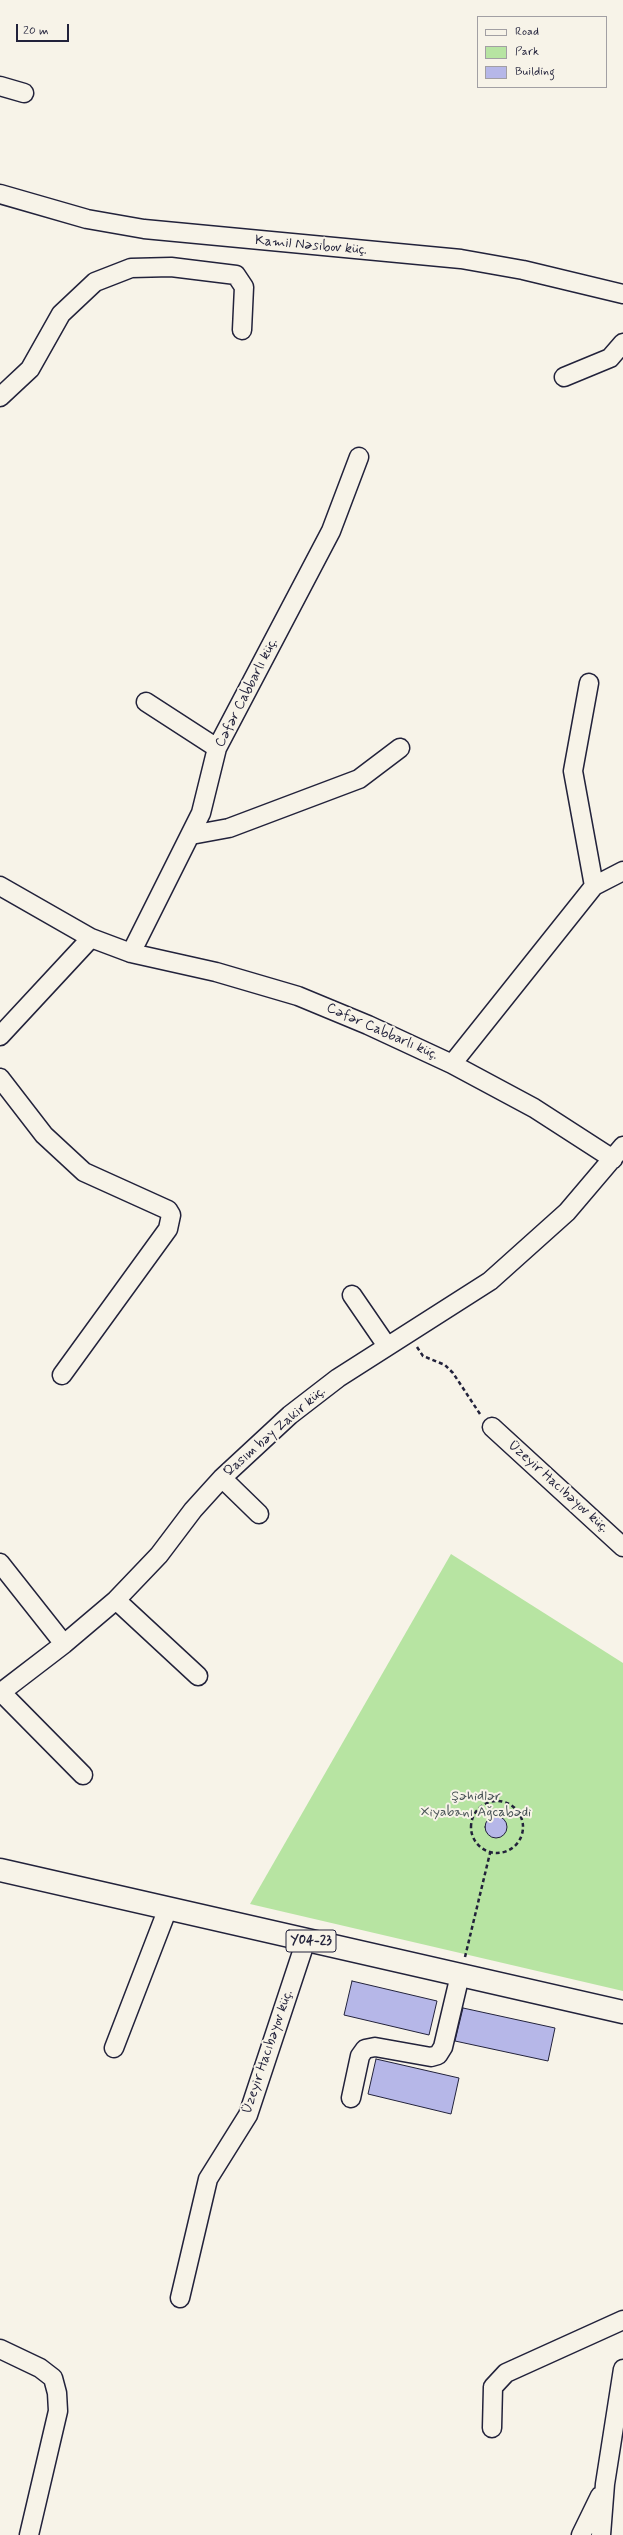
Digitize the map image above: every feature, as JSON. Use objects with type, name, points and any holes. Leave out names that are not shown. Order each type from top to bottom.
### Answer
[{"type":"main road","name":"Y04-23","points":[[0,1870],[623,2012]]},
{"type":"street","points":[[0,86],[24,93]]},
{"type":"street","name":"Kamil Nəsibov küç.","points":[[0,194],[87,219],[144,229],[461,260],[523,270],[623,294]]},
{"type":"street","points":[[0,397],[30,369],[61,314],[95,282],[131,268],[171,267],[236,275],[244,287],[242,330]]},
{"type":"street","points":[[564,377],[610,358],[623,344]]},
{"type":"street","name":"Cəfər Cabbarlı küç.","points":[[131,953],[201,813],[217,748],[331,531],[360,458]]},
{"type":"street","points":[[589,683],[573,771],[594,886]]},
{"type":"street","points":[[146,702],[217,748]]},
{"type":"street","points":[[191,835],[229,828],[359,779],[400,748]]},
{"type":"street","points":[[452,1064],[594,886],[623,871]]},
{"type":"street","name":"Cəfər Cabbarlı küç.","points":[[0,886],[91,938],[131,953],[216,972],[298,996],[452,1064],[618,1153]]},
{"type":"street","points":[[0,1036],[91,938]]},
{"type":"street","points":[[0,1078],[44,1135],[84,1172],[168,1210],[171,1215],[168,1228],[62,1375]]},
{"type":"street","name":"Qasım bəy Zakir küç.","points":[[0,1692],[64,1644],[116,1600],[159,1555],[193,1510],[222,1478],[290,1415],[338,1378],[490,1281],[566,1212],[618,1153]]},
{"type":"street","points":[[352,1296],[387,1346]]},
{"type":"street","name":"Üzeyir Hacıbəyov küç.","points":[[492,1427],[623,1547]]},
{"type":"street","points":[[222,1478],[259,1514]]},
{"type":"street","points":[[0,1563],[64,1644]]},
{"type":"street","points":[[116,1600],[198,1676]]},
{"type":"street","points":[[0,1692],[83,1775]]},
{"type":"street","points":[[114,2048],[168,1908]]},
{"type":"street","name":"Üzeyir Hacıbəyov küç.","points":[[180,2298],[208,2179],[248,2115],[306,1940]]},
{"type":"street","points":[[351,2098],[360,2056],[365,2049],[375,2047],[431,2057],[438,2055],[443,2048],[460,1975]]},
{"type":"street","points":[[492,2428],[494,2387],[506,2373],[623,2320]]},
{"type":"street","points":[[0,2349],[40,2368],[53,2378],[57,2394],[58,2411],[29,2535]]},
{"type":"street","points":[[602,2535],[605,2484],[623,2369]]},
{"type":"street","points":[[581,2535],[605,2484]]},
{"type":"path","points":[[408,1334],[423,1356],[445,1365],[453,1373],[480,1415],[492,1427]]},
{"type":"path","points":[[500,1802],[514,1808],[522,1821],[523,1829],[518,1843],[512,1848],[505,1852],[490,1852],[477,1844],[471,1830],[471,1822],[474,1815],[485,1804],[500,1802]]},
{"type":"path","points":[[460,1975],[490,1852]]},
{"type":"green space","name":"Şəhidlər Xiyabanı Ağcabədi","points":[[451,1554],[623,1663],[623,1991],[250,1904]]},
{"type":"building","points":[[496,1816],[504,1819],[507,1827],[504,1835],[496,1838],[488,1835],[485,1827],[488,1819]]},
{"type":"building","points":[[352,1981],[437,2001],[429,2035],[344,2015]]},
{"type":"building","points":[[463,2008],[555,2028],[548,2061],[455,2041]]},
{"type":"building","points":[[376,2059],[459,2078],[451,2114],[368,2094]]}]
